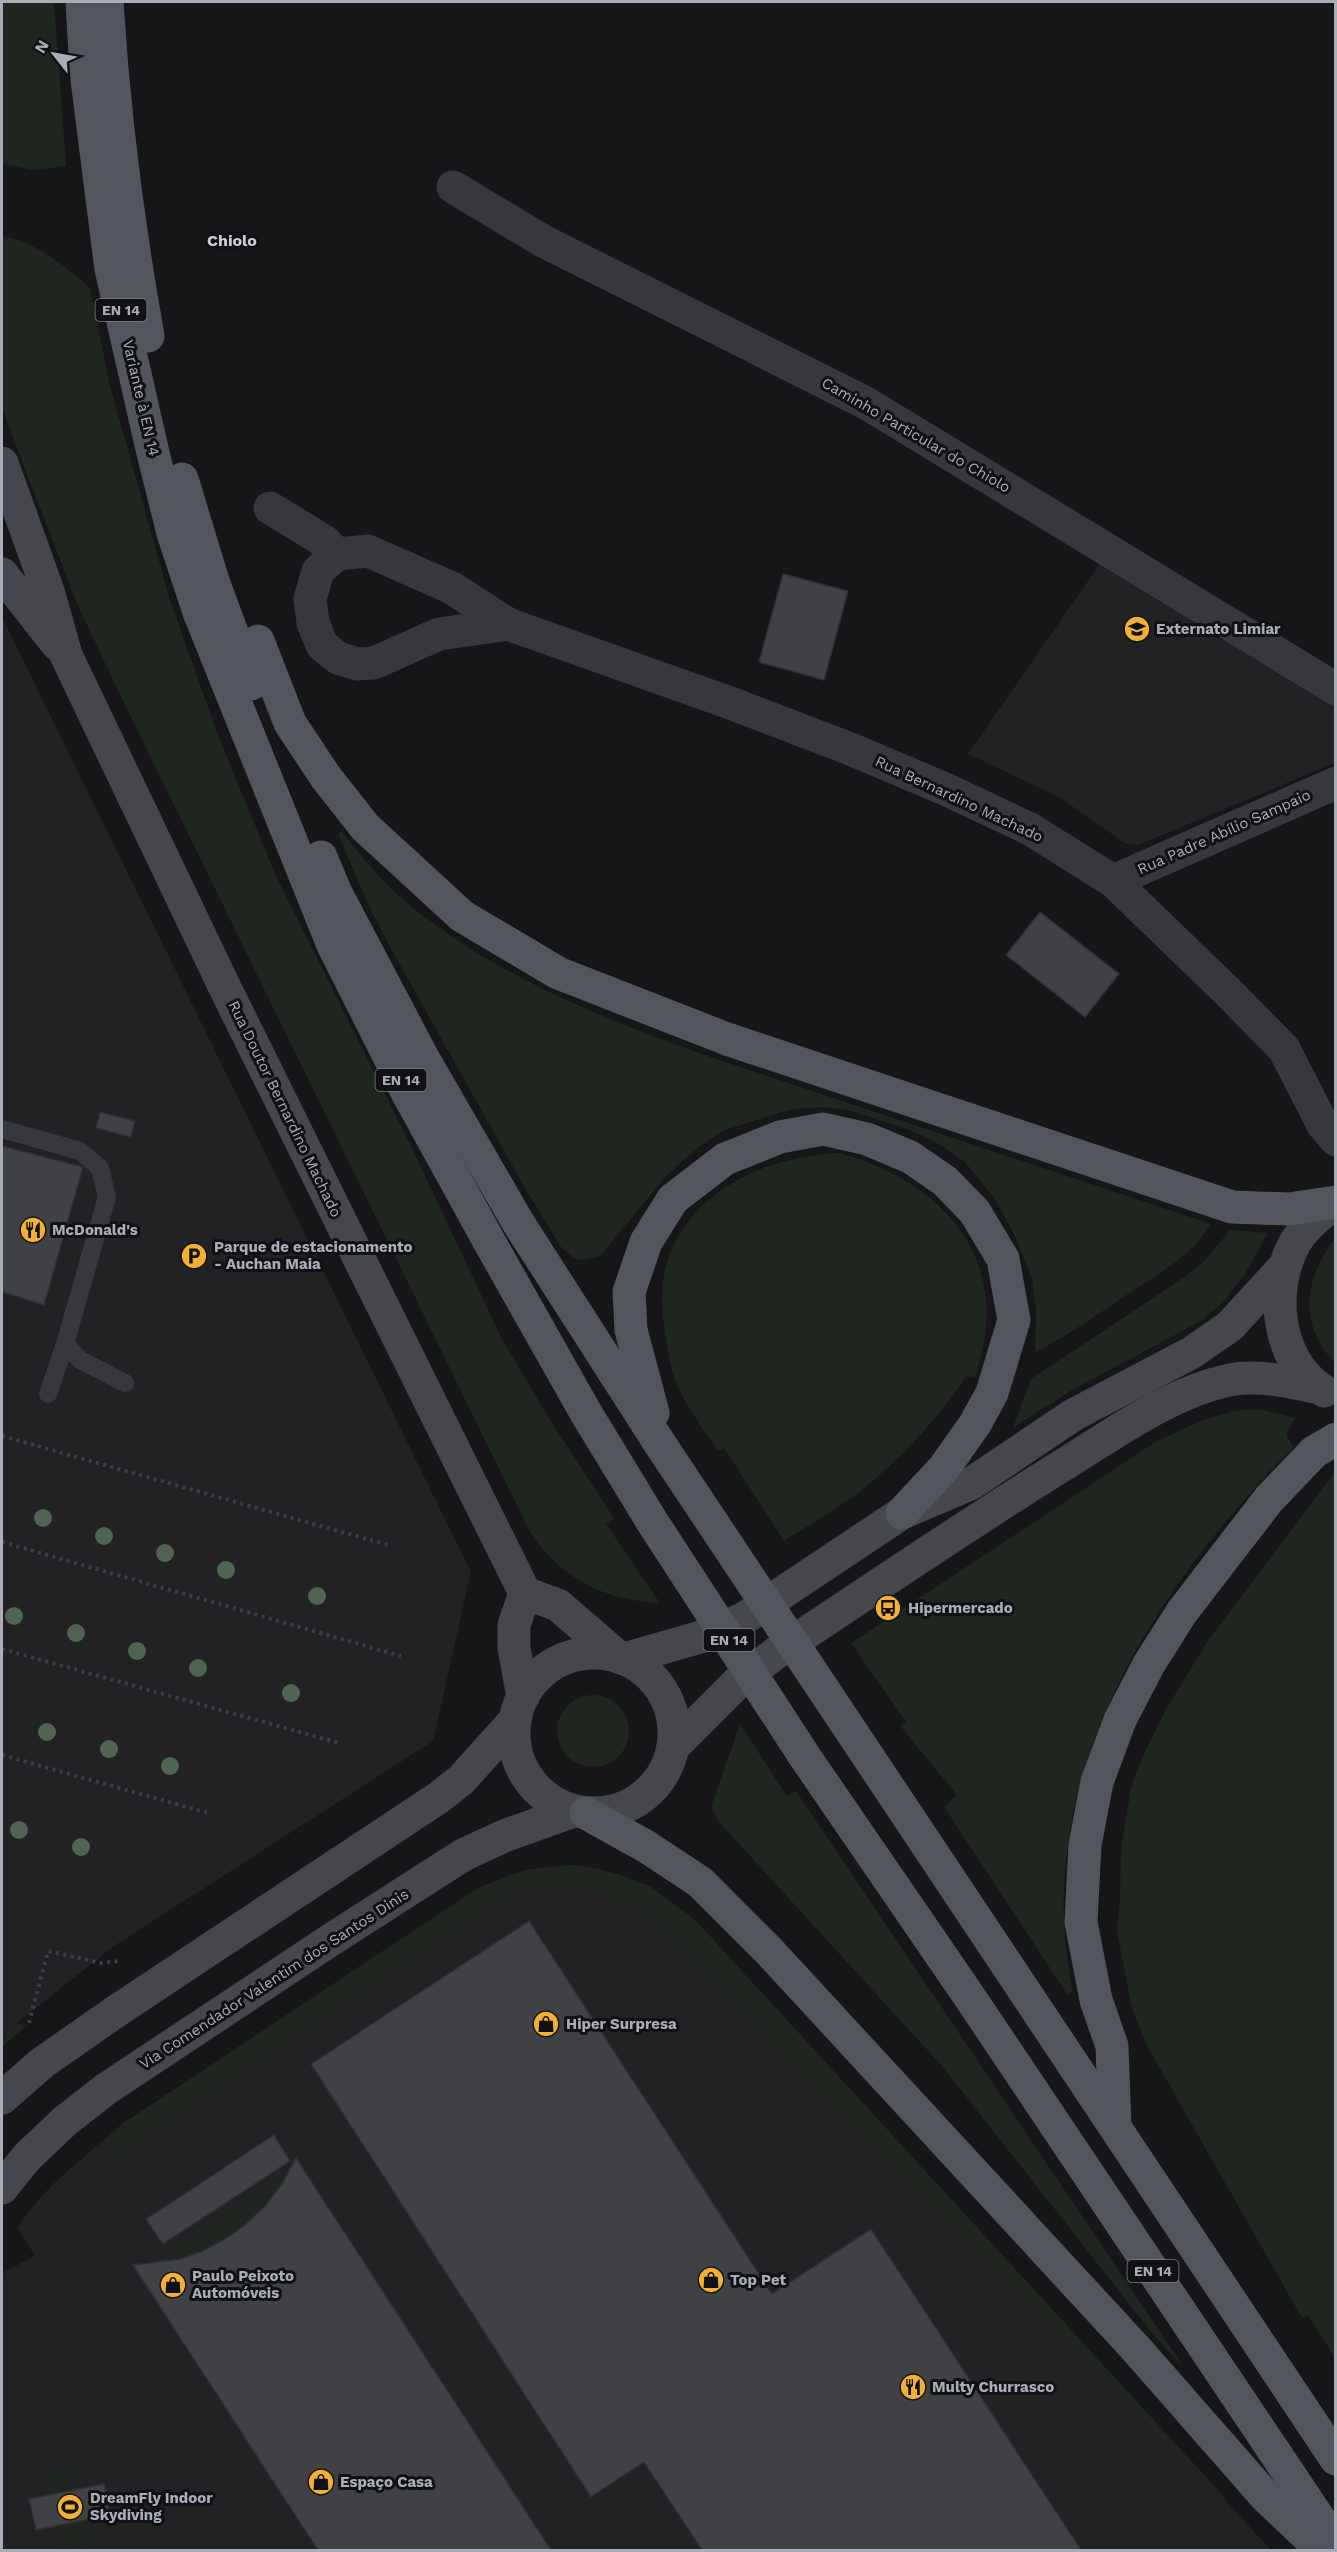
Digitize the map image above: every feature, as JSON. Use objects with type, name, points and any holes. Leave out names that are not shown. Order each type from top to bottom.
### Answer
[{"type":"main road","name":"Variante à EN 14","points":[[82,2],[86,72],[111,269],[173,533],[199,612],[333,945],[408,1094],[490,1243],[586,1413],[653,1523],[805,1757],[977,2009],[1335,2544]]},
{"type":"main road","name":"Variante à EN 14","points":[[107,2],[117,135],[134,259],[149,338],[191,511],[213,581]]},
{"type":"main road","name":"Rua Doutor Bernardino Machado","points":[[2,463],[48,591],[66,655],[237,1011],[525,1593]]},
{"type":"main road","name":"Rua Doutor Bernardino Machado","points":[[2,574],[66,655]]},
{"type":"main road","points":[[213,581],[249,618],[290,723],[325,777],[365,827],[462,916],[558,973],[727,1039],[1232,1207],[1289,1209],[1335,1202]]},
{"type":"main road","name":"EN 14","points":[[213,581],[274,748],[336,893],[423,1058],[519,1224],[662,1447],[1335,2459]]},
{"type":"main road","points":[[662,1447],[631,1330],[629,1292],[646,1242],[673,1199],[725,1159],[780,1137],[822,1130],[867,1139],[910,1157],[945,1181],[975,1212],[1003,1259],[1014,1320],[992,1393],[975,1424],[944,1468],[902,1513]]},
{"type":"main road","points":[[1327,1393],[1300,1369],[1287,1345],[1281,1319],[1279,1292],[1285,1266],[1296,1241],[1314,1219],[1335,1202]]},
{"type":"main road","points":[[2,2098],[42,2063],[106,2018],[438,1798],[461,1780],[519,1708],[543,1672],[571,1657],[603,1654],[621,1658],[711,1634],[746,1617],[902,1513],[972,1483],[1073,1415],[1191,1353],[1230,1326],[1285,1266]]},
{"type":"main road","points":[[673,1747],[740,1680],[776,1653],[1034,1483],[1132,1422],[1194,1391],[1231,1379],[1284,1380],[1327,1393]]},
{"type":"main road","points":[[1115,2126],[1112,2046],[1096,2000],[1081,1922],[1085,1845],[1097,1782],[1120,1720],[1149,1664],[1182,1612],[1269,1499],[1314,1452],[1335,1439]]},
{"type":"main road","points":[[580,1812],[606,1813],[625,1807],[642,1797],[656,1783],[667,1766],[673,1747],[673,1720],[664,1694],[647,1673],[621,1658],[558,1605],[525,1593],[514,1625],[519,1708],[514,1737],[517,1754],[532,1784],[558,1806],[580,1812],[647,1847],[700,1882],[769,1951],[1138,2351],[1266,2497],[1322,2550]]},
{"type":"main road","name":"Via Comendador Valentim dos Santos Dinis","points":[[2,2188],[27,2157],[65,2121],[106,2090],[329,1941],[462,1855],[504,1836],[580,1812]]},
{"type":"street","name":"Caminho Particular do Chiolo","points":[[453,187],[543,240],[866,402],[1335,689]]},
{"type":"street","points":[[270,508],[324,541],[337,554]]},
{"type":"street","name":"Rua Bernardino Machado","points":[[508,624],[439,634],[374,663],[357,664],[338,658],[322,645],[313,623],[310,599],[318,571],[337,554],[368,551],[452,588],[508,624],[733,704],[853,750],[945,789],[1030,829],[1113,881],[1284,1049],[1323,1125],[1335,1140]]},
{"type":"street","name":"Rua Padre Abílio Sampaio","points":[[1113,881],[1335,783]]},
{"type":"lane","points":[[2,1129],[80,1151],[100,1168],[107,1197],[65,1344],[48,1394]]},
{"type":"lane","points":[[65,1344],[80,1360],[125,1383]]},
{"type":"path","points":[[2,1436],[388,1545]]},
{"type":"path","points":[[2,1542],[400,1656]]},
{"type":"path","points":[[2,1649],[339,1743]]},
{"type":"path","points":[[2,1755],[208,1813]]},
{"type":"path","points":[[26,2031],[48,1951],[101,1963],[128,1960]]},
{"type":"shaded area","points":[[2,2],[54,2],[66,166],[35,170],[2,164]]},
{"type":"shaded area","points":[[2,236],[37,249],[60,263],[90,288],[110,386],[170,600],[218,735],[276,876],[412,1148],[502,1339],[550,1420],[614,1518],[606,1524],[660,1603],[620,1597],[586,1584],[556,1562],[530,1532],[125,705],[78,606],[2,409]]},
{"type":"shaded area","name":"Externato Limiar","points":[[1106,555],[1335,703],[1335,763],[1138,845],[1126,844],[1059,797],[968,754]]},
{"type":"shaded area","name":"Parque de estacionamento - Auchan Maia","points":[[2,617],[471,1572],[433,1741],[114,1946],[2,2035]]},
{"type":"shaded area","points":[[342,831],[382,879],[422,915],[480,955],[576,1004],[710,1057],[1211,1224],[1204,1235],[1186,1253],[1166,1269],[1073,1331],[1035,1353],[1036,1311],[1032,1279],[1014,1234],[995,1199],[965,1162],[941,1145],[910,1130],[848,1110],[823,1107],[792,1109],[725,1130],[699,1147],[668,1174],[600,1256],[582,1260],[574,1258],[561,1247],[525,1188],[389,945],[369,906],[338,834]]},
{"type":"shaded area","points":[[840,1153],[878,1167],[912,1185],[940,1207],[963,1234],[978,1264],[986,1298],[985,1336],[975,1377],[966,1376],[929,1425],[901,1455],[854,1496],[784,1541],[724,1448],[718,1451],[681,1394],[670,1363],[664,1329],[662,1306],[664,1273],[671,1251],[683,1228],[719,1192],[741,1178],[765,1168],[815,1155]]},
{"type":"shaded area","points":[[1230,1230],[1268,1233],[1245,1274],[1224,1301],[1203,1320],[1072,1390],[1013,1428],[1031,1379],[1186,1276],[1205,1260]]},
{"type":"shaded area","points":[[1335,1238],[1335,1363],[1315,1333],[1310,1301],[1317,1269]]},
{"type":"shaded area","points":[[1259,1409],[1295,1418],[1286,1435],[1294,1447],[1242,1502],[1194,1562],[1150,1626],[1114,1694],[1086,1765],[1069,1838],[1064,1914],[1073,1991],[1067,1994],[944,1807],[957,1795],[900,1726],[906,1722],[851,1643],[1154,1443],[1217,1416]]},
{"type":"shaded area","points":[[1335,1472],[1335,2358],[1308,2315],[1302,2318],[1145,2042],[1131,2005],[1117,1931],[1121,1849],[1131,1788],[1141,1760],[1166,1709],[1209,1639]]},
{"type":"shaded area","points":[[593,1695],[607,1698],[619,1705],[626,1717],[629,1731],[626,1745],[619,1757],[607,1764],[593,1767],[579,1764],[567,1757],[560,1745],[557,1731],[560,1717],[567,1705],[579,1698]]},
{"type":"shaded area","points":[[740,1724],[787,1796],[796,1791],[1181,2365],[1156,2338],[942,2066],[719,1822],[711,1807]]},
{"type":"shaded area","points":[[572,1865],[599,1869],[650,1886],[698,1923],[1271,2550],[2,2550],[2,2273],[35,2256],[17,2227],[38,2200],[54,2183],[122,2124],[478,1888],[525,1870]]},
{"type":"shaded area","points":[[572,1865],[610,1872],[641,1883],[669,1900],[698,1923],[1229,2502],[1151,2429],[654,1919],[603,1895],[575,1887],[548,1884],[534,1886],[512,1894],[106,2159],[122,2124],[478,1888],[525,1870]]},
{"type":"shaded area","points":[[16,2024],[27,2025],[2,2047],[2,2035]]},
{"type":"shaded area","points":[[285,2177],[262,2210],[231,2236],[194,2255],[154,2264]]},
{"type":"shaded area","name":"DreamFly Indoor Skydiving","points":[[78,2467],[93,2542],[62,2549],[47,2473]]},
{"type":"building","points":[[783,574],[848,591],[824,680],[759,662]]},
{"type":"building","points":[[1040,912],[1119,974],[1085,1017],[1006,955]]},
{"type":"building","points":[[100,1112],[135,1121],[131,1137],[96,1128]]},
{"type":"building","name":"McDonald's","points":[[2,1146],[83,1167],[44,1305],[2,1292]]},
{"type":"building","points":[[529,1921],[772,2294],[871,2229],[1081,2550],[702,2550],[644,2462],[591,2497],[311,2064]]},
{"type":"building","points":[[274,2135],[290,2161],[163,2244],[146,2219]]},
{"type":"building","points":[[296,2158],[551,2550],[318,2550],[262,2464],[133,2265],[181,2259],[203,2251],[225,2239],[245,2225],[265,2206],[282,2184]]},
{"type":"building","points":[[104,2484],[110,2515],[36,2530],[29,2499]]},
{"type":"place","name":"Externato Limiar","points":[[1137,629]]},
{"type":"place","name":"McDonald's","points":[[33,1230]]},
{"type":"place","name":"Parque de estacionamento - Auchan Maia","points":[[194,1256]]},
{"type":"place","name":"Hipermercado","points":[[888,1608]]},
{"type":"place","name":"Hiper Surpresa","points":[[546,2024]]},
{"type":"place","name":"Top Pet","points":[[711,2280]]},
{"type":"place","name":"Paulo Peixoto Automóveis","points":[[173,2285]]},
{"type":"place","name":"Multy Churrasco","points":[[913,2387]]},
{"type":"place","name":"Espaço Casa","points":[[321,2482]]},
{"type":"place","name":"DreamFly Indoor Skydiving","points":[[70,2507]]},
{"type":"district","name":"Chiolo","points":[[232,240]]}]
